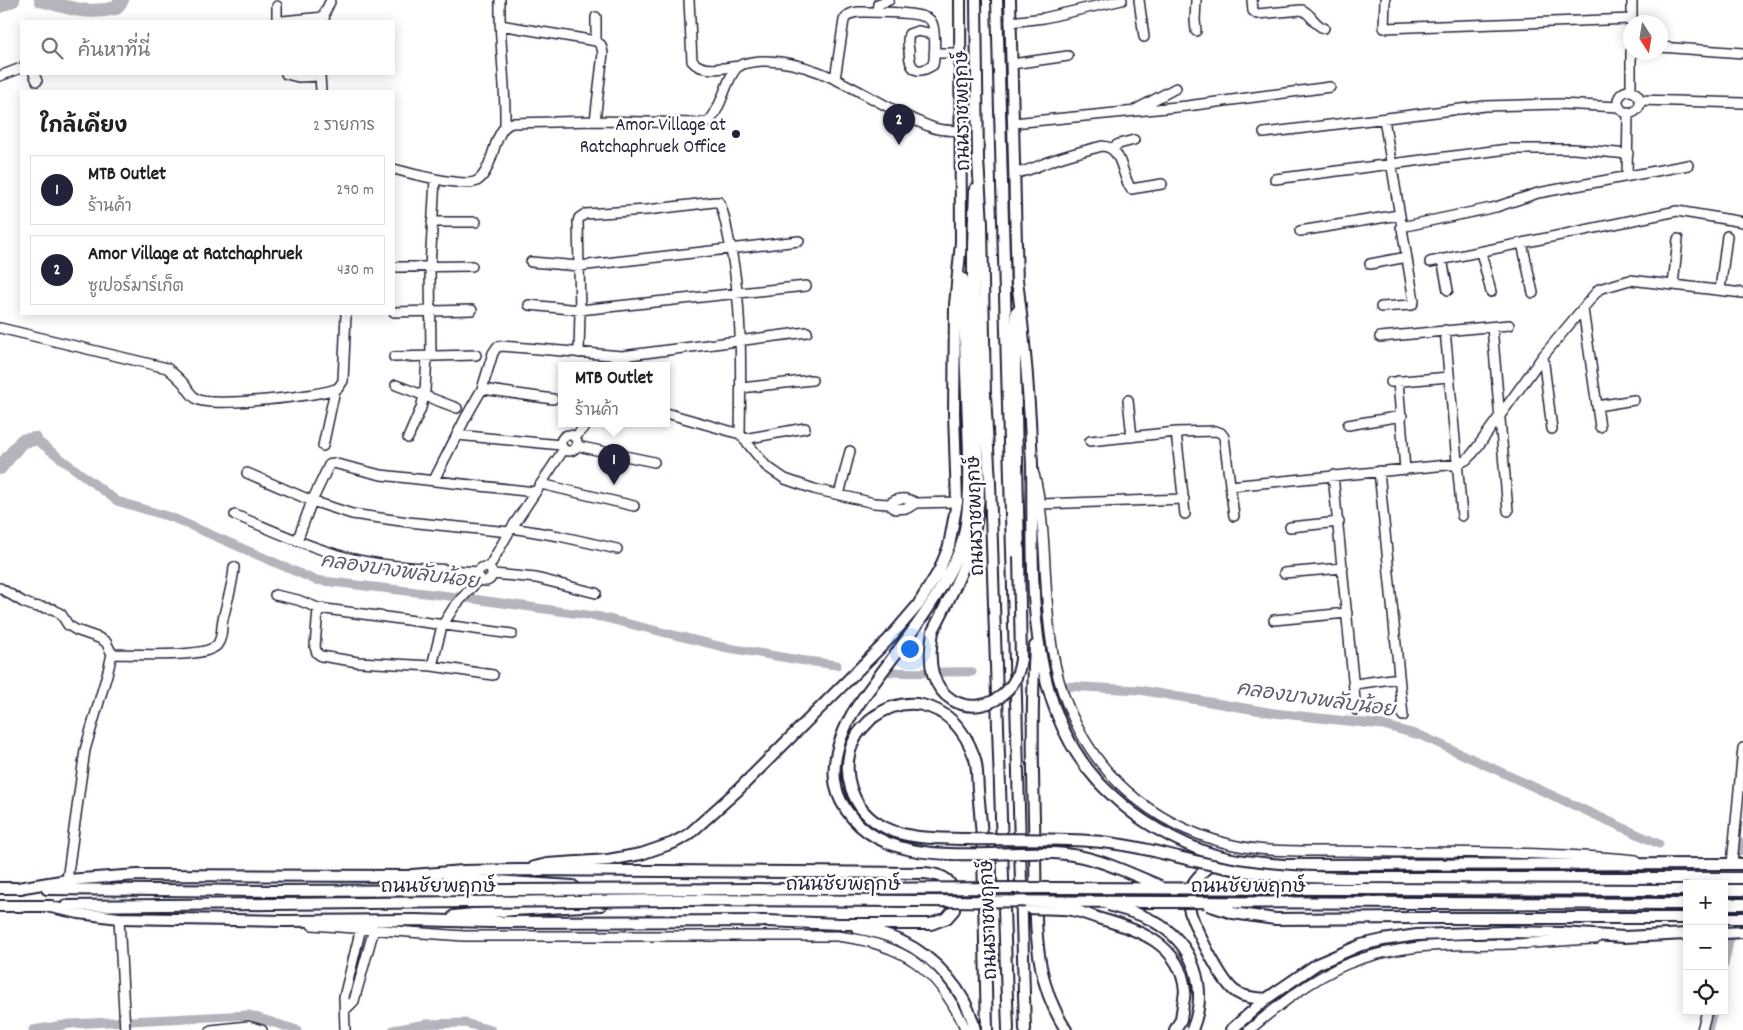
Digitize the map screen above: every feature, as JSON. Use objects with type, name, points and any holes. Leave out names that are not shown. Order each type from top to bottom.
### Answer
[{"type":"main road","name":"ถนนราชพฤกษ์","points":[[960,0],[961,242]]},
{"type":"main road","name":"ถนนราชพฤกษ์","points":[[976,0],[978,160],[982,224],[985,395],[991,492],[1008,1030]]},
{"type":"main road","name":"ถนนราชพฤกษ์","points":[[997,0],[1025,1030]]},
{"type":"main road","points":[[978,160],[974,198],[973,246],[979,467],[978,511],[967,562],[934,631],[931,649],[934,674],[943,691],[959,703],[980,705],[998,699],[1011,688],[1019,671],[1020,659],[1015,365],[1017,280],[1010,0]]},
{"type":"main road","points":[[522,870],[547,864],[608,860],[641,854],[688,835],[706,821],[888,640],[918,604],[939,571],[949,546],[957,502],[954,414],[955,305],[961,242]]},
{"type":"main road","points":[[961,242],[968,443],[968,493],[964,534],[959,552],[926,611],[873,682],[844,730],[835,758],[835,778],[838,795],[846,810],[860,826],[892,846],[926,852],[1047,853],[1091,859],[1182,896],[1233,913],[1253,917],[1275,919],[1683,918]]},
{"type":"main road","points":[[1017,280],[1026,345],[1032,466],[1032,553],[1036,622],[1042,666],[1051,699],[1072,744],[1095,779],[1130,810],[1158,830],[1196,848],[1226,858],[1283,865],[1743,864]]},
{"type":"main road","points":[[1036,622],[1033,676],[1033,795],[1037,931],[1041,967],[1047,990],[1057,1015],[1066,1030]]},
{"type":"main road","points":[[987,1030],[982,828],[975,758],[966,738],[945,714],[934,707],[916,704],[899,705],[881,711],[857,734],[848,761],[848,774],[853,795],[858,805],[869,817],[886,828],[912,836],[938,838],[1089,841],[1136,848],[1243,871],[1316,877],[1743,878]]},
{"type":"main road","points":[[1226,858],[1215,863],[1198,876],[1189,893],[1188,907],[1196,928],[1219,970],[1231,987],[1241,994],[1266,999]]},
{"type":"main road","points":[[46,906],[79,913],[119,918],[284,921],[767,921],[839,924],[931,924],[941,921],[954,910],[951,886],[947,879],[939,874],[924,873],[522,870],[463,871],[412,875]]},
{"type":"main road","points":[[18,888],[67,880],[138,875],[412,875],[649,890],[1036,892],[1107,904],[1152,920],[1165,929],[1185,950],[1193,961],[1198,974],[1198,1012],[1192,1030]]},
{"type":"main road","name":"ถนนชัยพฤกษ์","points":[[0,888],[271,891],[999,888],[1683,890]]},
{"type":"main road","points":[[1728,890],[1743,890]]},
{"type":"main road","name":"ถนนชัยพฤกษ์","points":[[0,906],[672,900],[1683,904]]},
{"type":"main road","points":[[414,920],[513,910],[647,903],[1018,907],[1073,910],[1142,932],[1157,942],[1177,962],[1184,980],[1185,990],[1181,1019],[1175,1030]]},
{"type":"main road","points":[[1728,904],[1743,904]]},
{"type":"main road","points":[[1728,918],[1743,918]]},
{"type":"main road","points":[[839,924],[882,934],[903,942],[923,955],[955,986],[967,1008],[975,1030]]},
{"type":"main road","points":[[1231,1030],[1266,999],[1317,964],[1338,953],[1383,940],[1417,935],[1504,932],[1624,937],[1683,934]]},
{"type":"main road","points":[[1728,932],[1743,932]]},
{"type":"street","points":[[500,0],[506,99],[505,126]]},
{"type":"street","points":[[689,0],[691,53],[694,64],[705,68],[738,67],[750,62],[780,62],[807,68],[835,79],[934,128],[961,131]]},
{"type":"street","points":[[877,12],[878,4],[889,0]]},
{"type":"street","points":[[1010,22],[1044,18],[1122,0]]},
{"type":"street","points":[[1139,0],[1144,37]]},
{"type":"street","points":[[1196,0],[1196,31]]},
{"type":"street","points":[[1252,0],[1253,11],[1257,14],[1302,10],[1307,12],[1316,24],[1324,28]]},
{"type":"street","points":[[1385,0],[1384,28],[1623,21]]},
{"type":"street","points":[[1632,0],[1632,15]]},
{"type":"street","points":[[303,20],[324,19],[330,2]]},
{"type":"street","points":[[277,6],[277,20]]},
{"type":"street","points":[[835,79],[844,20],[847,15],[858,12],[877,12],[909,14],[931,20],[933,34],[934,53],[933,64],[922,71],[916,70],[912,67],[909,60],[909,34],[918,32],[933,34]]},
{"type":"street","points":[[596,18],[596,41]]},
{"type":"street","points":[[500,24],[596,41],[601,45],[603,53],[596,121]]},
{"type":"street","points":[[1668,48],[1743,54]]},
{"type":"street","points":[[934,53],[960,53]]},
{"type":"street","points":[[1012,64],[1068,56]]},
{"type":"street","points":[[1631,91],[1632,60]]},
{"type":"street","points":[[395,169],[434,186],[477,181],[485,170],[502,129],[512,123],[596,121],[708,122],[716,111],[738,67]]},
{"type":"street","points":[[0,76],[20,68]]},
{"type":"street","points":[[290,75],[298,77],[322,75],[321,90]]},
{"type":"street","points":[[1014,123],[1226,102],[1330,87]]},
{"type":"street","points":[[1131,112],[1176,88]]},
{"type":"street","points":[[1264,133],[1485,106],[1560,104],[1619,107],[1628,112],[1637,109],[1640,100],[1637,94],[1631,91],[1625,92],[1620,96],[1619,107]]},
{"type":"street","points":[[1640,100],[1743,102]]},
{"type":"street","points":[[1627,176],[1628,112]]},
{"type":"street","points":[[1381,307],[1413,304],[1384,119]]},
{"type":"street","points":[[1015,173],[1029,171],[1049,162],[1102,146],[1112,148],[1134,140]]},
{"type":"street","points":[[1112,148],[1118,158],[1127,184],[1131,189],[1162,184]]},
{"type":"street","points":[[1276,179],[1508,149],[1574,149],[1628,154]]},
{"type":"street","points":[[1401,227],[1496,207],[1538,193],[1688,165]]},
{"type":"street","points":[[408,438],[427,383],[434,186]]},
{"type":"street","points":[[579,353],[579,218],[585,214],[647,210],[719,202],[732,248],[737,294],[742,437],[766,466],[785,479],[814,489],[874,503],[889,504],[895,509],[908,508],[916,503],[957,502]]},
{"type":"street","points":[[1430,262],[1677,212],[1743,222]]},
{"type":"street","points":[[1300,231],[1399,215]]},
{"type":"street","points":[[432,222],[476,222]]},
{"type":"street","points":[[1720,290],[1727,236]]},
{"type":"street","points":[[1673,285],[1678,239]]},
{"type":"street","points":[[531,262],[578,266],[799,241]]},
{"type":"street","points":[[1522,243],[1533,293]]},
{"type":"street","points":[[1481,252],[1491,292]]},
{"type":"street","points":[[1370,264],[1407,257]]},
{"type":"street","points":[[1442,260],[1448,290]]},
{"type":"street","points":[[397,267],[472,266]]},
{"type":"street","points":[[1230,486],[1458,464],[1466,460],[1473,453],[1543,356],[1599,289],[1630,280],[1743,293]]},
{"type":"street","points":[[529,305],[580,310],[806,286]]},
{"type":"street","points":[[1583,309],[1600,427]]},
{"type":"street","points":[[395,312],[472,310]]},
{"type":"street","points":[[0,328],[167,368],[177,376],[197,400],[205,402],[280,398],[335,390],[343,381],[346,315]]},
{"type":"street","points":[[1380,337],[1509,325]]},
{"type":"street","points":[[1492,326],[1508,511]]},
{"type":"street","points":[[1445,330],[1462,516]]},
{"type":"street","points":[[434,480],[482,389],[493,353],[497,347],[622,356],[807,332]]},
{"type":"street","points":[[394,357],[476,355]]},
{"type":"street","points":[[1543,356],[1552,429]]},
{"type":"street","points":[[1405,470],[1402,416],[1394,381],[1449,377]]},
{"type":"street","points":[[740,388],[812,380]]},
{"type":"street","points":[[396,385],[457,408]]},
{"type":"street","points":[[482,389],[553,399]]},
{"type":"street","points":[[323,446],[335,390]]},
{"type":"street","points":[[1128,400],[1132,437]]},
{"type":"street","points":[[1597,406],[1634,400]]},
{"type":"street","points":[[670,414],[742,437],[805,428]]},
{"type":"street","points":[[1348,425],[1402,416]]},
{"type":"street","points":[[457,435],[562,447],[571,451],[585,427]]},
{"type":"street","points":[[1090,441],[1176,432],[1216,431],[1221,433],[1224,437],[1234,516]]},
{"type":"street","points":[[1176,432],[1185,514]]},
{"type":"street","points":[[235,515],[297,541],[342,556],[479,575],[486,581],[491,579],[491,571],[511,530],[562,447],[561,441],[564,437],[570,435],[576,441],[654,462]]},
{"type":"street","points":[[839,495],[850,451]]},
{"type":"street","points":[[297,541],[312,500],[329,466],[333,463],[369,473],[538,488],[634,506]]},
{"type":"street","points":[[1032,466],[1041,504],[1051,637],[1063,693],[1072,718],[1096,758],[1116,782],[1139,802],[1157,814],[1180,827],[1207,837],[1230,844],[1274,850],[1517,852],[1667,863]]},
{"type":"street","points":[[1380,471],[1403,716]]},
{"type":"street","points":[[247,473],[334,509],[375,518],[559,536],[617,549]]},
{"type":"street","points":[[1333,475],[1355,684],[1356,710]]},
{"type":"street","points":[[1041,504],[1184,499]]},
{"type":"street","points":[[1290,527],[1339,522]]},
{"type":"street","points":[[112,654],[185,654],[210,650],[218,644],[221,637],[223,619],[233,584],[234,567]]},
{"type":"street","points":[[432,666],[442,626],[479,575],[482,567],[491,571],[536,578],[596,593]]},
{"type":"street","points":[[1284,573],[1343,568]]},
{"type":"street","points":[[0,588],[33,606],[53,609],[61,614],[68,625],[76,630],[106,642],[112,654],[85,750],[67,880]]},
{"type":"street","points":[[276,595],[298,600],[318,608],[512,634]]},
{"type":"street","points":[[318,608],[315,647],[317,653],[321,656],[358,662],[432,666],[493,675]]},
{"type":"street","points":[[1274,620],[1347,613]]},
{"type":"street","points":[[1355,684],[1399,678]]},
{"type":"street","points":[[1732,864],[1743,748]]},
{"type":"street","points":[[119,918],[125,1030]]},
{"type":"street","points":[[284,921],[298,924],[464,936],[836,936],[860,939],[895,950],[923,967],[946,992],[966,1030]]},
{"type":"street","points":[[344,1026],[344,996],[361,928]]},
{"type":"street","points":[[345,1010],[354,1001],[374,929]]},
{"type":"street","points":[[1249,1030],[1305,987],[1346,964],[1378,953],[1407,947],[1445,944],[1514,944],[1624,937]]},
{"type":"street","points":[[1702,1030],[1706,1015]]},
{"type":"street","points":[[212,1030],[248,1026],[262,1030]]},
{"type":"waterway","points":[[0,6],[13,0]]},
{"type":"waterway","points":[[41,0],[87,11],[116,8],[122,0]]},
{"type":"waterway","name":"คลองบางพลับน้อย","points":[[35,439],[117,501],[173,518],[315,580],[466,598],[601,617],[723,647],[837,665]]},
{"type":"waterway","name":"คลองบางพลับน้อย","points":[[0,468],[22,441],[35,439]]},
{"type":"waterway","name":"คลองบางพลับน้อย","points":[[882,671],[904,673],[972,672]]},
{"type":"waterway","name":"คลองบางพลับน้อย","points":[[1065,686],[1139,690],[1274,713],[1383,725],[1422,736],[1659,844]]},
{"type":"waterway","points":[[1742,851],[1743,843]]},
{"type":"waterway","points":[[1728,946],[1729,941]]},
{"type":"waterway","points":[[33,1030],[70,1024],[249,1015],[297,1030]]},
{"type":"waterway","points":[[1708,1030],[1712,1015]]},
{"type":"waterway","points":[[393,1030],[426,1024],[465,1023],[491,1030]]},
{"type":"place","name":"Amor Village at Ratchaphruek Office","points":[[736,134]]},
{"type":"place","name":"Amor Village at Ratchaphruek","points":[[899,145]]},
{"type":"place","name":"MTB Outlet","points":[[614,485]]}]
